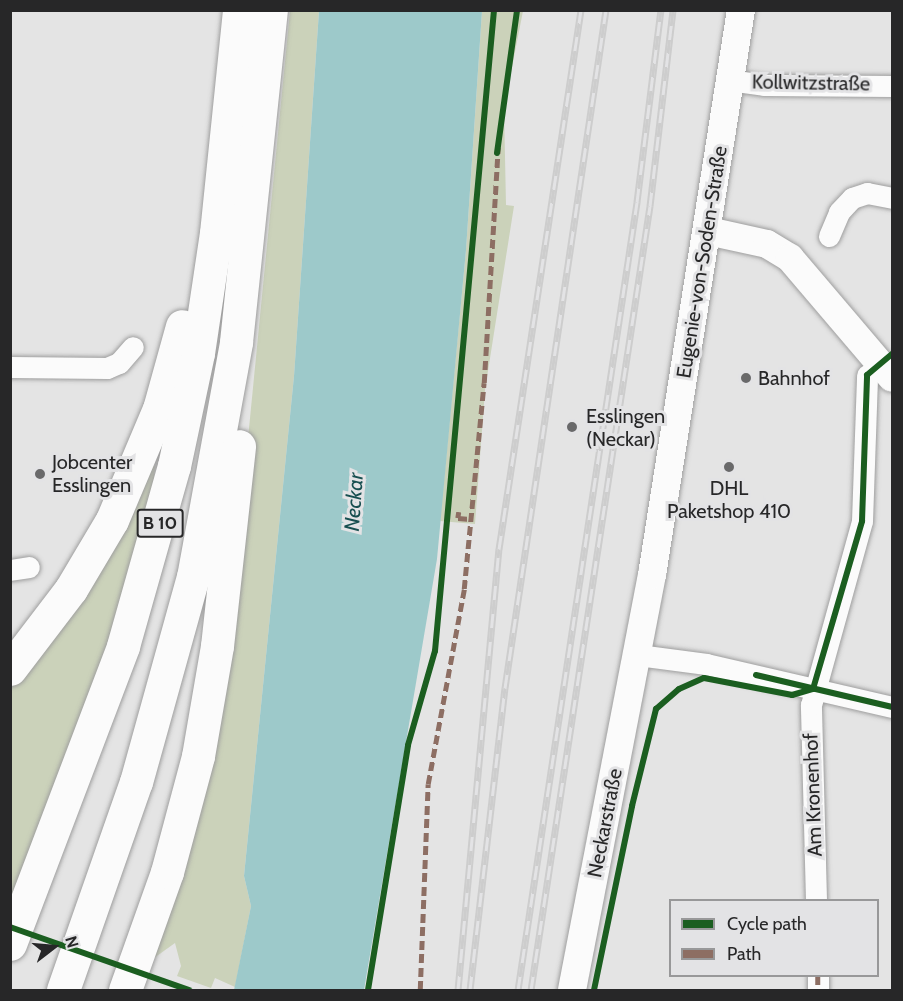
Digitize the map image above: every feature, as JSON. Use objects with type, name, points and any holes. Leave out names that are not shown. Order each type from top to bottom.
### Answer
[{"type":"highway","name":"B 10","points":[[10,944],[102,703],[160,524],[205,311],[233,83],[239,10]]},
{"type":"highway","name":"B 10","points":[[63,990],[136,782],[193,577],[236,342],[259,150],[271,10]]},
{"type":"highway","points":[[10,669],[87,564],[117,510],[150,434],[175,355],[194,276],[233,83]]},
{"type":"highway","points":[[125,990],[184,813],[214,666],[255,294],[259,150]]},
{"type":"main road","name":"Eugenie-von-Soden-Straße","points":[[638,655],[708,231],[741,10]]},
{"type":"main road","points":[[708,231],[755,240],[780,250],[814,283],[880,376]]},
{"type":"main road","name":"Neckarstraße","points":[[572,990],[638,655]]},
{"type":"street","name":"Kollwitzstraße","points":[[729,80],[764,85],[892,86]]},
{"type":"street","points":[[829,236],[839,212],[852,198],[867,193],[892,198]]},
{"type":"street","points":[[10,367],[107,368],[124,359],[133,347]]},
{"type":"street","name":"Am Kronenhof","points":[[816,899],[811,717],[815,681],[862,521],[880,376]]},
{"type":"street","points":[[638,655],[815,681],[892,707]]},
{"type":"green space","points":[[290,11],[319,11],[294,376],[244,876],[251,906],[235,987],[215,978],[211,988],[177,976],[181,966],[175,943],[154,958],[234,581]]},
{"type":"green space","points":[[482,11],[523,11],[504,108],[506,205],[514,206],[485,390],[475,524],[440,521],[466,250]]},
{"type":"green space","points":[[152,465],[155,466],[154,481],[138,560],[11,913],[11,689]]},
{"type":"water","name":"Neckar","points":[[319,11],[482,11],[466,250],[437,559],[364,990],[234,990],[251,906],[244,876],[294,376]]},
{"type":"railway","points":[[458,990],[499,549],[581,10]]},
{"type":"railway","points":[[470,990],[505,688],[606,10]]},
{"type":"railway","points":[[518,990],[637,202],[661,10]]},
{"type":"railway","points":[[531,990],[650,206],[673,10]]},
{"type":"marked path","points":[[420,990],[428,784],[464,589],[484,383],[498,147]]},
{"type":"marked path","points":[[459,512],[458,518],[470,519]]},
{"type":"marked path","points":[[818,977],[818,990]]},
{"type":"cycle path","points":[[368,990],[408,745],[435,651],[494,10]]},
{"type":"cycle path","points":[[497,153],[517,10]]},
{"type":"cycle path","points":[[813,689],[862,521],[867,375],[892,354]]},
{"type":"cycle path","points":[[756,675],[892,707]]},
{"type":"cycle path","points":[[594,990],[632,806],[656,709],[679,689],[704,678],[792,695],[813,689]]},
{"type":"cycle path","points":[[10,927],[189,990]]},
{"type":"place","name":"Bahnhof","points":[[746,378]]},
{"type":"place","name":"Esslingen (Neckar)","points":[[572,427]]},
{"type":"place","name":"DHL Paketshop 410","points":[[729,467]]},
{"type":"place","name":"Jobcenter Esslingen","points":[[40,474]]}]
